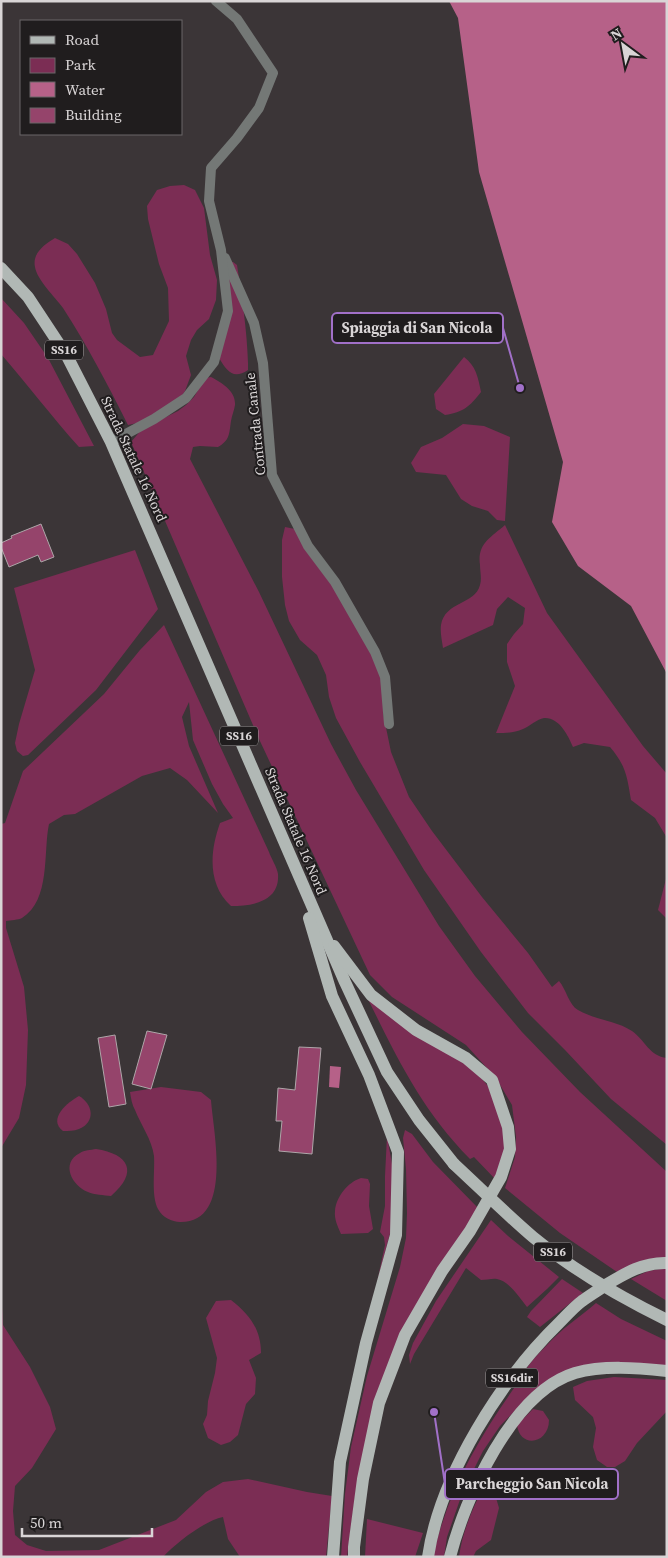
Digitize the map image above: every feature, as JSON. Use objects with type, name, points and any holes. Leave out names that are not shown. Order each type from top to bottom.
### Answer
[{"type":"main road","name":"Strada Statale 16 Nord","points":[[1,268],[28,297],[67,356],[112,442],[320,926],[387,1072],[419,1120],[454,1164],[533,1237],[569,1264],[634,1304],[667,1320]]},
{"type":"main road","points":[[292,860],[332,996],[369,1075],[398,1152],[396,1235],[366,1343],[340,1462],[333,1557]]},
{"type":"main road","points":[[320,926],[371,995],[416,1030],[466,1058],[492,1080],[508,1127],[510,1149],[501,1176],[470,1231],[442,1271],[405,1335],[378,1403],[362,1479],[354,1557]]},
{"type":"main road","name":"SS16dir","points":[[428,1557],[437,1518],[451,1479],[475,1434],[497,1399],[543,1339],[581,1302],[627,1272],[655,1262],[667,1263]]},
{"type":"main road","name":"SS16dir","points":[[450,1557],[472,1493],[501,1439],[528,1404],[549,1386],[575,1373],[607,1368],[667,1371]]},
{"type":"street","name":"Contrada Canale","points":[[112,442],[154,419],[186,398],[214,362],[228,311],[222,250],[209,201],[211,168],[237,138],[259,108],[273,73],[237,18],[216,1]]},
{"type":"street","name":"Contrada Canale","points":[[222,250],[241,289],[254,323],[264,373],[272,475],[308,546],[336,582],[375,652],[385,678],[389,724]]},
{"type":"green space","points":[[184,185],[195,190],[204,208],[210,255],[217,280],[216,300],[209,319],[197,330],[191,340],[186,356],[191,375],[181,397],[142,422],[128,425],[80,336],[63,308],[36,272],[35,257],[43,246],[55,238],[68,244],[77,254],[95,283],[106,309],[112,333],[117,340],[140,357],[153,355],[169,321],[168,288],[159,264],[148,219],[147,206],[157,190],[170,186]]},
{"type":"green space","points":[[226,261],[237,265],[245,326],[248,370],[238,374],[231,373],[219,358],[225,330]]},
{"type":"green space","points":[[1,298],[24,323],[48,358],[94,446],[79,447],[1,354]]},
{"type":"green space","points":[[464,357],[474,368],[481,392],[466,408],[445,415],[436,409],[434,394]]},
{"type":"green space","points":[[211,377],[228,388],[235,400],[229,433],[225,442],[218,447],[193,447],[190,459],[259,592],[331,744],[356,790],[439,926],[475,976],[522,1032],[580,1092],[667,1172],[667,1257],[617,1272],[560,1233],[505,1188],[515,1157],[516,1137],[512,1105],[496,1078],[466,1045],[392,997],[370,975],[259,739],[131,442],[142,429],[186,405],[194,397],[205,378]]},
{"type":"green space","points":[[463,424],[484,426],[510,437],[505,521],[497,520],[488,511],[472,506],[461,499],[446,475],[416,472],[411,463],[421,447],[442,438]]},
{"type":"green space","points":[[505,525],[547,613],[643,746],[667,774],[667,838],[655,818],[631,800],[625,772],[610,747],[584,743],[573,747],[562,728],[549,718],[541,719],[526,728],[516,731],[496,733],[515,686],[507,662],[507,644],[523,624],[525,608],[508,597],[497,609],[493,625],[443,648],[441,625],[444,617],[448,611],[477,591],[481,583],[480,558],[483,547]]},
{"type":"green space","points":[[285,527],[295,529],[330,579],[383,676],[383,713],[391,752],[409,797],[432,831],[482,897],[528,953],[552,987],[559,981],[575,1008],[591,1016],[625,1027],[632,1031],[651,1051],[667,1058],[667,1145],[611,1099],[528,1013],[481,952],[424,870],[336,718],[329,697],[326,675],[317,655],[300,640],[289,621],[282,577],[282,540]]},
{"type":"green space","points":[[135,550],[158,609],[96,690],[28,755],[23,756],[17,751],[15,743],[35,670],[14,588]]},
{"type":"green space","points":[[164,625],[275,866],[278,874],[277,883],[270,896],[256,903],[239,906],[231,906],[218,888],[213,867],[214,845],[220,823],[233,818],[212,784],[193,740],[189,702],[182,717],[189,746],[218,813],[187,780],[170,768],[142,776],[75,814],[64,815],[49,824],[44,875],[38,900],[22,918],[6,921],[6,928],[24,987],[28,1030],[26,1085],[19,1118],[1,1148],[1,824],[5,823],[23,771],[104,694],[140,650]]},
{"type":"green space","points":[[667,875],[667,919],[658,910]]},
{"type":"green space","points":[[366,995],[476,1072],[488,1086],[507,1138],[497,1181],[474,1157],[470,1159],[437,1121],[411,1082]]},
{"type":"green space","points":[[161,1087],[201,1092],[211,1100],[216,1152],[214,1192],[208,1208],[197,1218],[180,1222],[165,1217],[156,1204],[153,1150],[133,1106],[130,1092]]},
{"type":"green space","points":[[79,1096],[84,1099],[90,1108],[90,1118],[79,1129],[63,1131],[57,1121],[58,1116],[70,1102]]},
{"type":"green space","points":[[405,1130],[412,1134],[433,1162],[479,1209],[417,1305],[356,1489],[347,1557],[341,1557],[345,1494],[351,1447],[367,1376],[400,1267],[406,1238],[406,1169],[403,1138]]},
{"type":"green space","points":[[387,1136],[392,1164],[392,1226],[377,1282],[385,1245],[384,1237],[380,1232],[385,1206]]},
{"type":"green space","points":[[96,1149],[116,1155],[126,1165],[125,1179],[111,1196],[93,1194],[82,1189],[70,1174],[71,1162],[74,1157],[83,1151]]},
{"type":"green space","points":[[361,1178],[368,1179],[370,1184],[369,1206],[373,1229],[368,1233],[341,1234],[335,1217],[338,1200],[347,1187]]},
{"type":"green space","points":[[491,1220],[559,1277],[527,1307],[506,1283],[495,1279],[481,1280],[466,1268],[414,1354],[410,1364],[409,1355],[413,1343],[436,1301]]},
{"type":"green space","points":[[667,1268],[667,1301],[631,1279],[648,1271]]},
{"type":"green space","points":[[562,1279],[583,1293],[540,1327],[527,1317]]},
{"type":"green space","points":[[1,1290],[3,1325],[30,1367],[50,1407],[56,1429],[32,1468],[15,1486],[13,1511],[15,1535],[27,1545],[46,1551],[99,1550],[176,1520],[206,1492],[223,1482],[248,1479],[332,1496],[326,1557],[240,1557],[228,1539],[223,1517],[207,1523],[191,1533],[163,1557],[1,1557]]},
{"type":"green space","points":[[231,1300],[253,1323],[259,1337],[261,1353],[249,1360],[256,1378],[255,1394],[246,1404],[238,1435],[230,1442],[221,1445],[208,1438],[203,1424],[207,1415],[217,1358],[206,1318],[216,1301]]},
{"type":"green space","points":[[596,1303],[621,1319],[667,1341],[667,1366],[608,1363],[534,1391],[500,1426],[483,1451],[463,1491],[447,1537],[444,1557],[433,1557],[439,1533],[456,1488],[477,1445],[490,1424],[534,1359],[558,1334]]},
{"type":"green space","points":[[614,1377],[667,1380],[667,1411],[637,1443],[625,1461],[615,1467],[607,1467],[597,1460],[593,1447],[596,1428],[593,1417],[575,1400],[573,1387],[587,1381]]},
{"type":"green space","points":[[533,1409],[543,1411],[549,1420],[548,1428],[540,1438],[528,1440],[519,1433],[517,1425]]},
{"type":"green space","points":[[491,1472],[498,1473],[500,1477],[494,1491],[499,1508],[491,1540],[476,1551],[473,1557],[459,1557],[467,1524]]},
{"type":"green space","points":[[367,1519],[423,1533],[415,1557],[365,1557]]},
{"type":"water","points":[[449,1],[667,1],[667,674],[631,606],[578,566],[552,522],[563,462],[479,172],[458,18]]},
{"type":"water","points":[[330,1066],[341,1067],[339,1088],[329,1087]]},
{"type":"building","points":[[41,524],[54,557],[41,562],[38,555],[9,567],[1,543],[12,538],[11,536]]},
{"type":"building","points":[[147,1031],[167,1035],[151,1089],[132,1084]]},
{"type":"building","points":[[115,1035],[126,1104],[109,1107],[98,1038]]},
{"type":"building","points":[[299,1047],[321,1048],[312,1154],[279,1151],[282,1121],[276,1121],[278,1088],[295,1090]]},
{"type":"place","name":"Spiaggia di San Nicola","points":[[520,388]]},
{"type":"place","name":"Parcheggio San Nicola","points":[[434,1412]]}]
